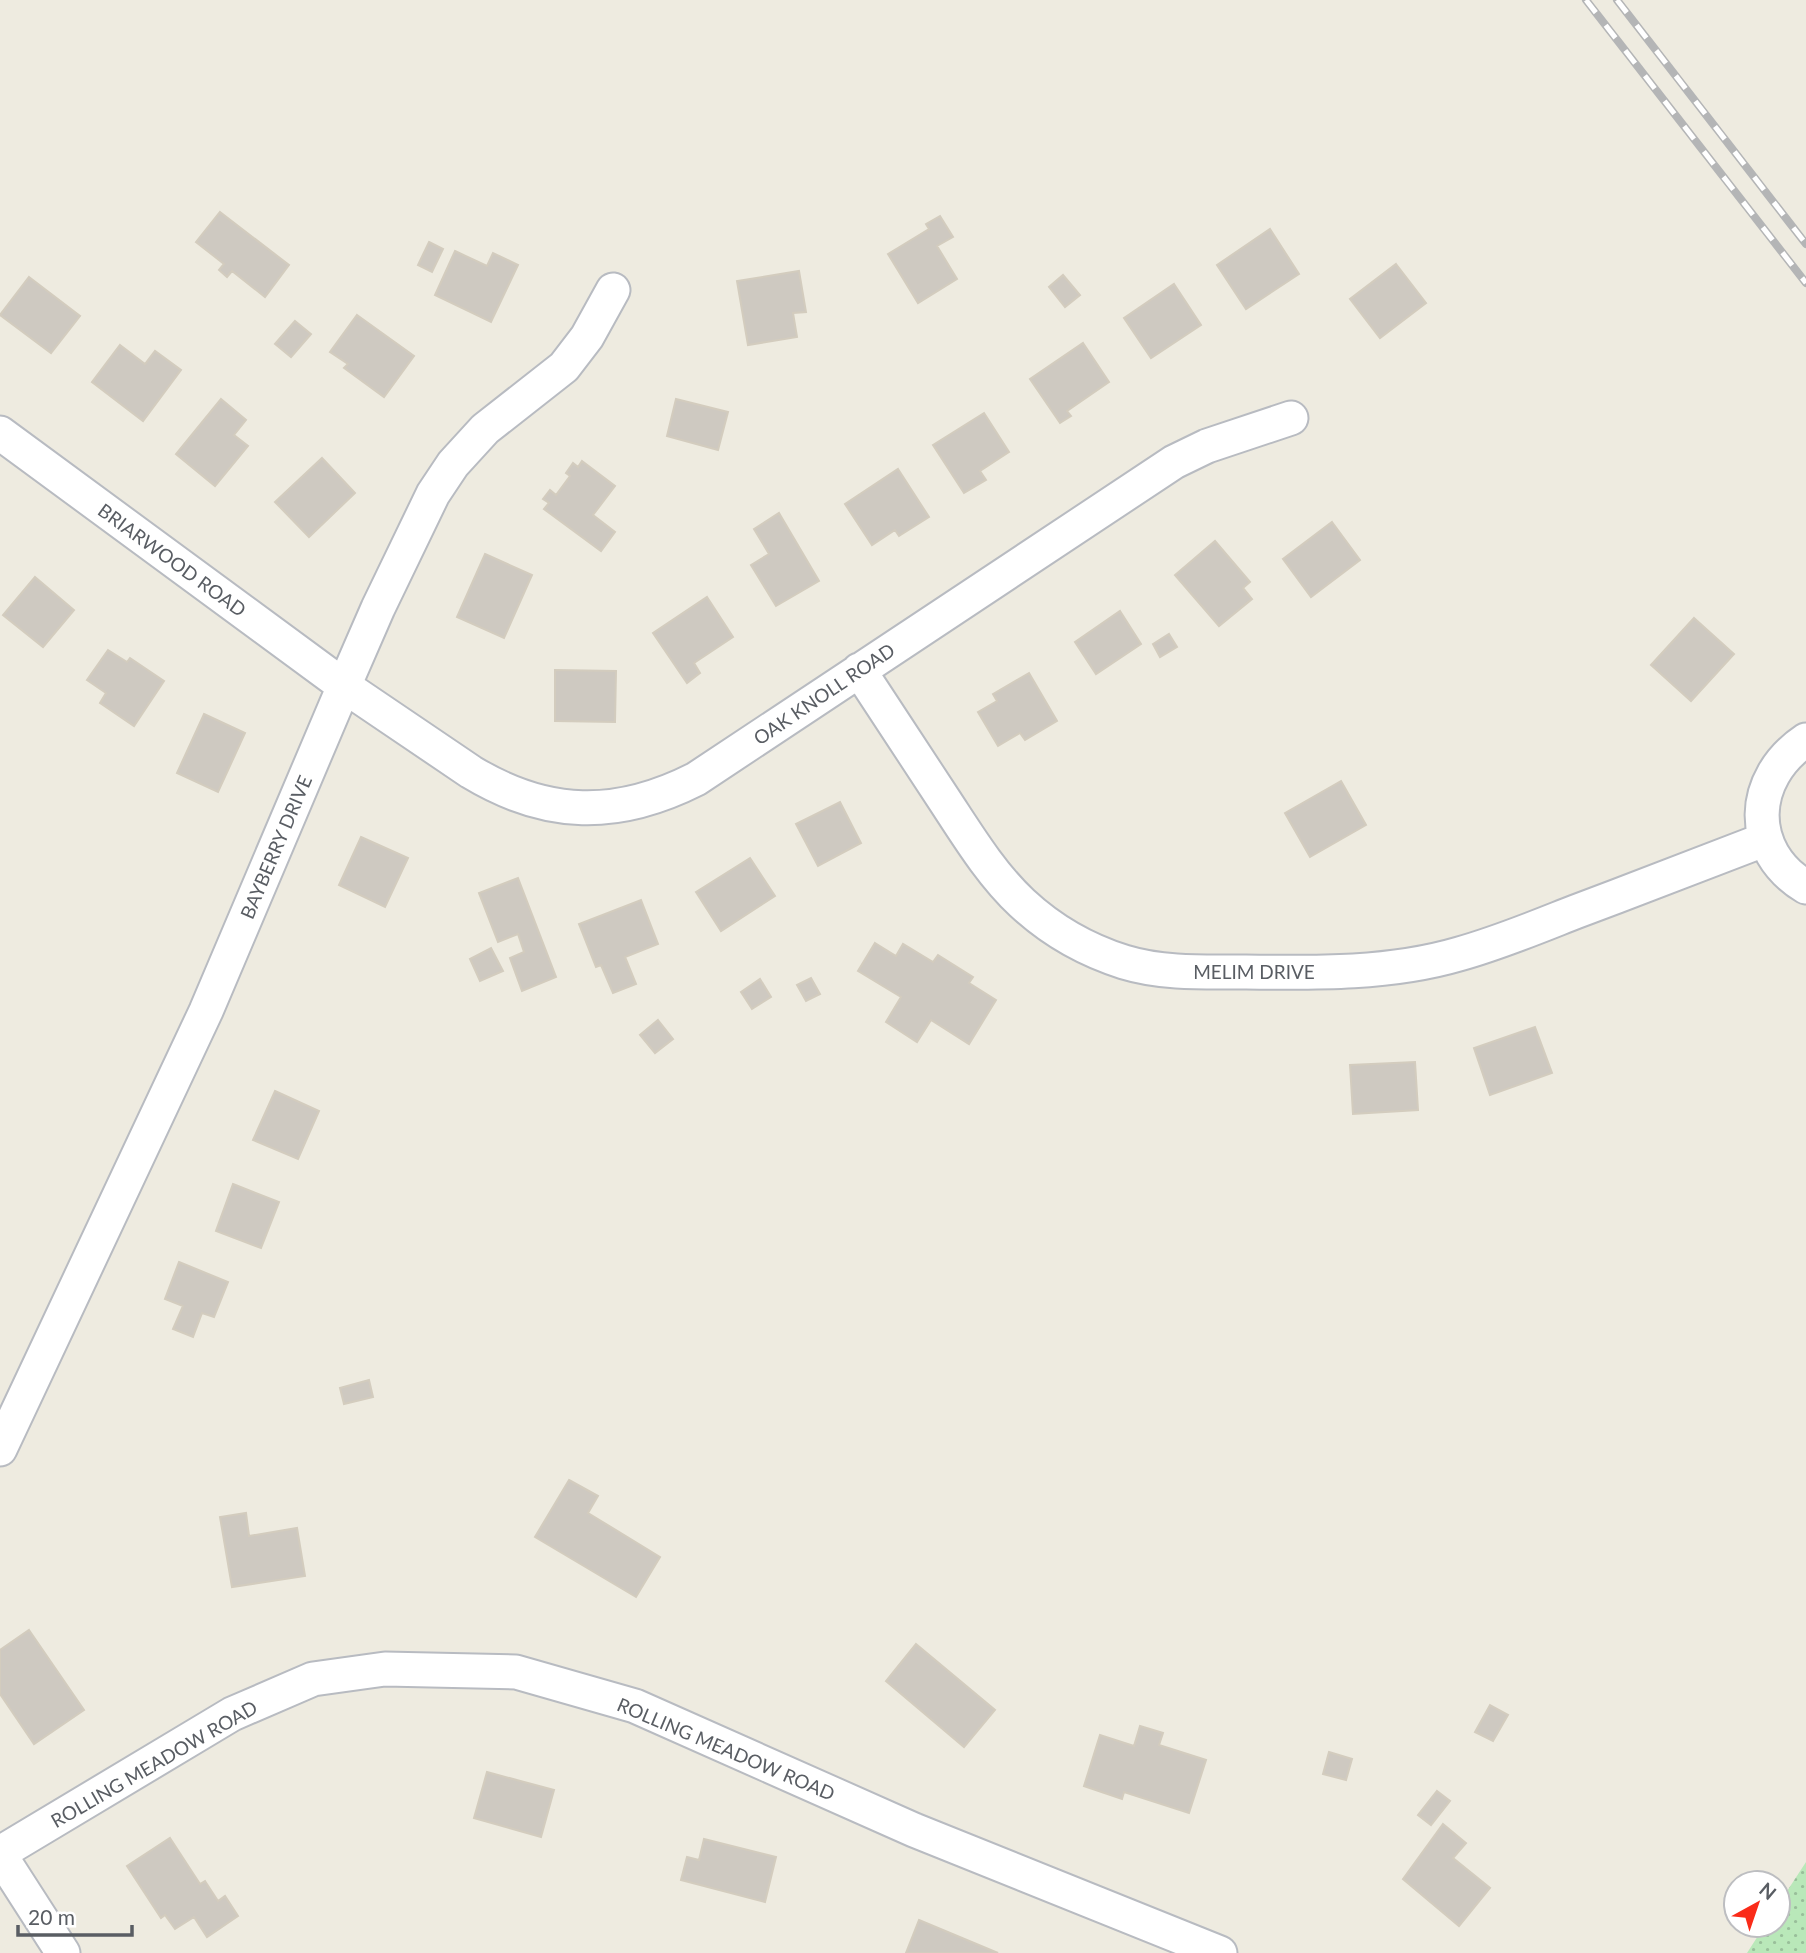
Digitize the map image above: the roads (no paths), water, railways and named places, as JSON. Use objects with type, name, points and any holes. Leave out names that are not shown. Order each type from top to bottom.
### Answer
[{"type":"street","name":"BAYBERRY DRIVE","points":[[0,1449],[206,1011],[378,608],[433,494],[453,464],[485,429],[564,367],[587,337],[613,290]]},
{"type":"street","name":"OAK KNOLL ROAD","points":[[344,686],[489,783],[529,799],[571,807],[593,808],[636,803],[677,789],[696,779],[1174,462],[1207,446],[1291,418]]},
{"type":"street","name":"BRIARWOOD ROAD","points":[[0,433],[344,686]]},
{"type":"street","name":"MELIM DRIVE","points":[[859,670],[977,851],[1022,903],[1060,932],[1081,944],[1125,962],[1148,968],[1184,972],[1306,973],[1374,969],[1459,955],[1766,839]]},
{"type":"street","points":[[1806,740],[1791,750],[1768,781],[1762,820],[1766,839],[1782,869],[1806,887]]},
{"type":"street","name":"ROLLING MEADOW ROAD","points":[[0,1854],[232,1714],[313,1679],[385,1669],[516,1672],[635,1706],[914,1830],[1220,1953]]},
{"type":"street","points":[[0,1854],[63,1953]]},
{"type":"railway","points":[[1586,0],[1806,283]]},
{"type":"railway","points":[[1617,0],[1806,244]]}]
